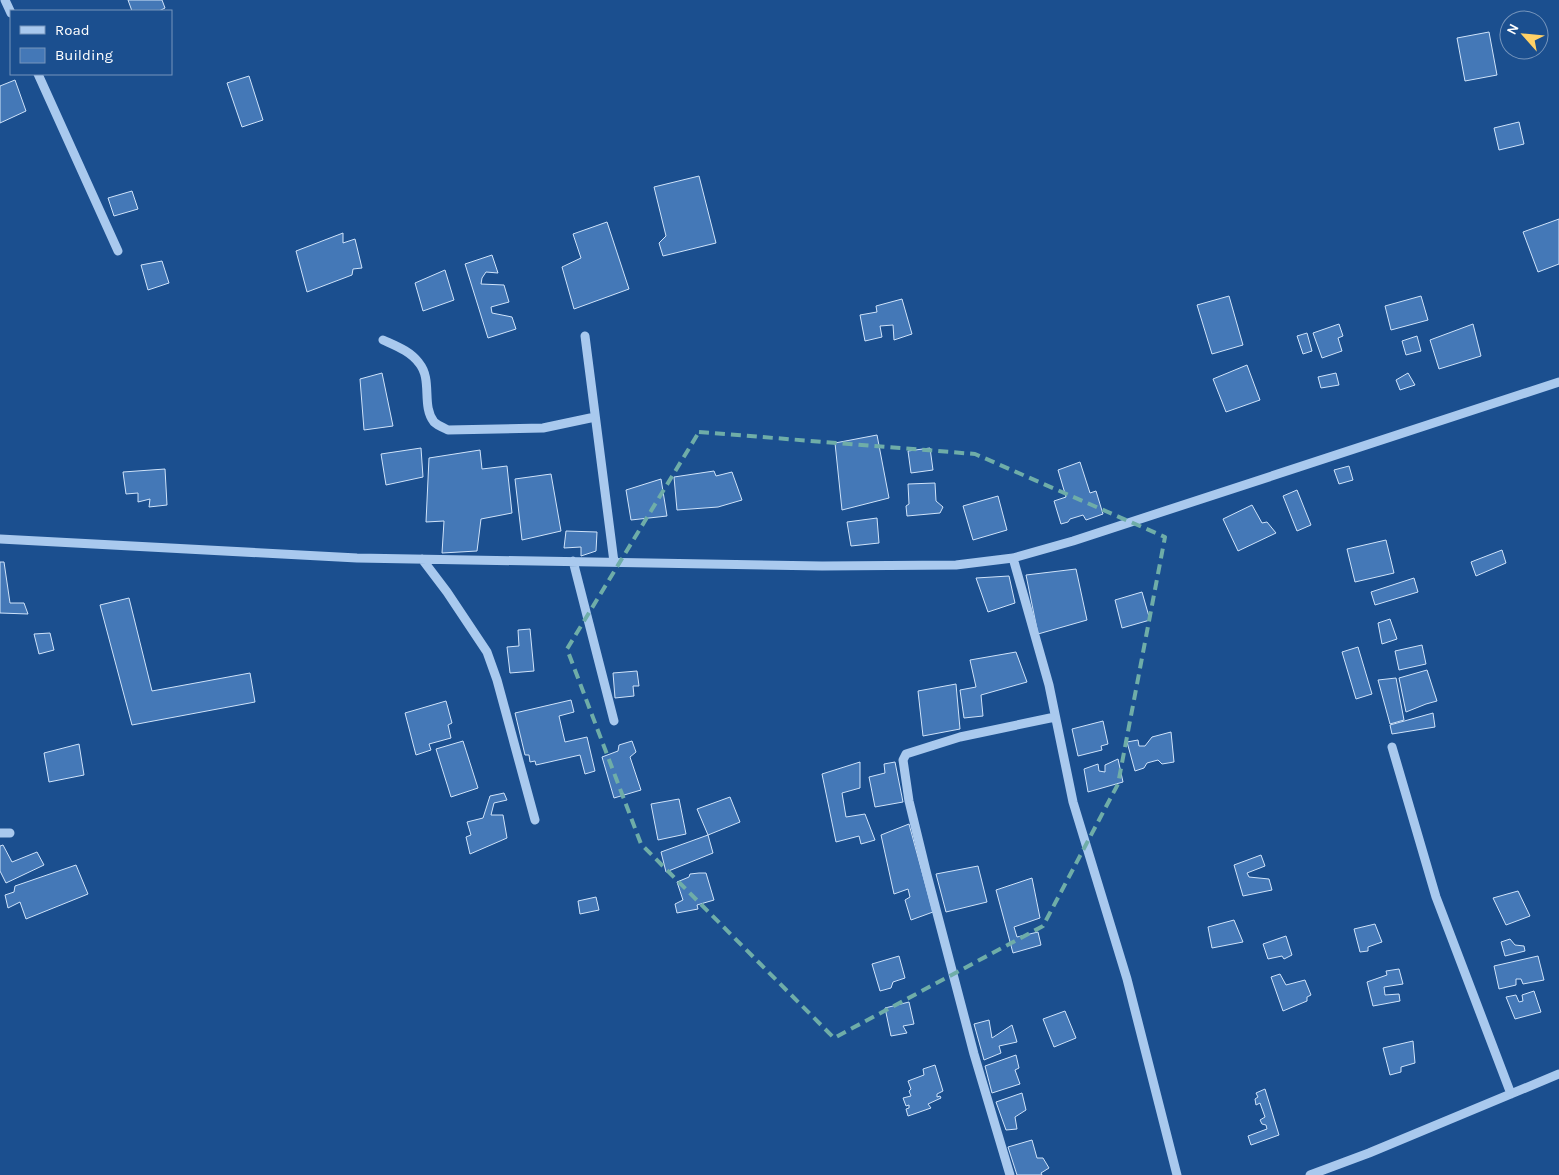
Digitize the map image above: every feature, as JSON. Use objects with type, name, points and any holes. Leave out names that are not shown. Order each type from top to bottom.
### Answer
[{"type":"street","points":[[5,0],[10,12]]},
{"type":"street","points":[[38,75],[118,251]]},
{"type":"street","points":[[585,336],[614,562]]},
{"type":"street","points":[[383,340],[408,352],[420,363],[426,375],[428,407],[435,423],[448,430],[543,428],[595,417]]},
{"type":"street","points":[[0,539],[357,558],[822,566],[946,565],[1013,558],[1082,538],[1559,382]]},
{"type":"street","points":[[1013,558],[1049,686],[1073,802],[1127,979],[1177,1175]]},
{"type":"street","points":[[422,559],[447,592],[487,652],[497,680],[534,820]]},
{"type":"street","points":[[573,561],[614,721]]},
{"type":"street","points":[[1010,1175],[974,1054],[929,885],[909,801],[903,760],[906,754],[960,737],[1055,717]]},
{"type":"street","points":[[1392,747],[1436,897],[1511,1094]]},
{"type":"street","points":[[0,833],[10,833]]},
{"type":"street","points":[[1310,1175],[1369,1153],[1559,1074]]},
{"type":"highlighted area","points":[[699,432],[975,454],[1165,537],[1118,784],[1043,926],[834,1038],[641,844],[567,649]]},
{"type":"building","points":[[128,0],[162,0],[165,8],[161,10],[132,10]]},
{"type":"building","points":[[1489,32],[1497,75],[1465,81],[1457,38]]},
{"type":"building","points":[[249,76],[263,120],[242,127],[227,83]]},
{"type":"building","points":[[15,80],[26,111],[0,123],[0,86]]},
{"type":"building","points":[[1519,122],[1524,144],[1499,150],[1494,128]]},
{"type":"building","points":[[699,176],[716,243],[663,256],[659,243],[666,236],[654,187]]},
{"type":"building","points":[[132,191],[138,209],[114,216],[108,198]]},
{"type":"building","points":[[1559,219],[1559,264],[1538,272],[1523,232]]},
{"type":"building","points":[[607,222],[629,289],[574,309],[562,267],[581,258],[573,234]]},
{"type":"building","points":[[343,233],[343,243],[355,239],[362,268],[353,269],[352,275],[307,292],[296,251]]},
{"type":"building","points":[[492,255],[498,273],[486,272],[481,284],[504,285],[509,302],[491,307],[492,313],[512,317],[516,329],[488,338],[465,264]]},
{"type":"building","points":[[162,261],[169,283],[148,290],[141,265]]},
{"type":"building","points":[[445,270],[454,300],[423,311],[415,283]]},
{"type":"building","points":[[1229,296],[1243,345],[1212,354],[1197,305]]},
{"type":"building","points":[[1421,296],[1428,320],[1391,330],[1385,306]]},
{"type":"building","points":[[902,299],[912,334],[894,340],[893,325],[880,326],[882,337],[865,341],[860,315],[877,312],[876,306]]},
{"type":"building","points":[[1339,324],[1343,336],[1338,338],[1342,351],[1322,358],[1313,333]]},
{"type":"building","points":[[1473,324],[1481,356],[1439,369],[1430,340]]},
{"type":"building","points":[[1307,333],[1312,351],[1303,354],[1297,336]]},
{"type":"building","points":[[1417,336],[1421,351],[1406,355],[1402,341]]},
{"type":"building","points":[[1247,365],[1260,400],[1226,412],[1213,379]]},
{"type":"building","points":[[382,373],[393,426],[364,430],[360,379]]},
{"type":"building","points":[[1336,373],[1339,385],[1321,388],[1318,377]]},
{"type":"building","points":[[1408,373],[1415,385],[1400,390],[1396,380]]},
{"type":"building","points":[[877,435],[889,498],[842,510],[835,443]]},
{"type":"building","points":[[421,448],[423,477],[386,485],[381,454]]},
{"type":"building","points":[[930,448],[933,470],[911,473],[908,451]]},
{"type":"building","points":[[480,450],[482,469],[507,466],[512,513],[481,519],[477,551],[442,553],[444,521],[426,522],[429,458]]},
{"type":"building","points":[[1080,462],[1090,493],[1096,491],[1103,514],[1086,520],[1083,515],[1061,524],[1054,501],[1066,497],[1058,470]]},
{"type":"building","points":[[1349,466],[1353,480],[1339,484],[1334,470]]},
{"type":"building","points":[[165,469],[167,505],[149,507],[150,499],[138,502],[138,493],[126,494],[123,472]]},
{"type":"building","points":[[714,471],[716,476],[732,472],[742,500],[718,507],[677,510],[674,477]]},
{"type":"building","points":[[551,474],[561,531],[522,540],[515,479]]},
{"type":"building","points":[[661,479],[667,516],[631,520],[626,490]]},
{"type":"building","points":[[935,483],[936,501],[943,507],[940,513],[907,516],[906,506],[909,504],[908,484]]},
{"type":"building","points":[[1297,490],[1311,525],[1297,531],[1283,496]]},
{"type":"building","points":[[998,496],[1007,530],[973,540],[963,506]]},
{"type":"building","points":[[1252,505],[1262,523],[1267,522],[1276,533],[1238,551],[1223,519]]},
{"type":"building","points":[[877,518],[879,543],[851,546],[847,522]]},
{"type":"building","points":[[566,531],[597,532],[596,551],[581,556],[581,547],[564,548]]},
{"type":"building","points":[[1386,540],[1394,573],[1355,582],[1347,549]]},
{"type":"building","points":[[1502,550],[1506,563],[1476,576],[1471,562]]},
{"type":"building","points":[[0,562],[4,562],[10,603],[24,603],[28,614],[0,613]]},
{"type":"building","points":[[1076,569],[1087,620],[1038,634],[1026,575]]},
{"type":"building","points":[[1009,576],[1015,603],[988,612],[976,578]]},
{"type":"building","points":[[1414,578],[1418,592],[1375,605],[1371,592]]},
{"type":"building","points":[[1142,592],[1150,620],[1122,628],[1115,600]]},
{"type":"building","points":[[129,598],[152,691],[250,673],[255,702],[132,725],[100,605]]},
{"type":"building","points":[[1390,619],[1397,639],[1382,644],[1378,623]]},
{"type":"building","points":[[530,629],[534,671],[510,673],[507,647],[519,646],[518,630]]},
{"type":"building","points":[[50,633],[54,650],[39,654],[34,634]]},
{"type":"building","points":[[1422,645],[1426,664],[1399,670],[1395,651]]},
{"type":"building","points":[[1358,647],[1372,694],[1356,699],[1342,652]]},
{"type":"building","points":[[1016,652],[1027,682],[981,695],[983,716],[964,718],[960,690],[976,687],[970,660]]},
{"type":"building","points":[[1427,670],[1437,701],[1406,712],[1399,678]]},
{"type":"building","points":[[637,671],[639,686],[633,686],[634,696],[615,698],[613,673]]},
{"type":"building","points":[[1396,678],[1404,720],[1390,724],[1378,680]]},
{"type":"building","points":[[956,684],[960,729],[923,736],[918,691]]},
{"type":"building","points":[[571,700],[574,712],[559,716],[565,742],[587,737],[595,771],[585,774],[580,755],[536,765],[535,761],[530,762],[529,755],[525,755],[515,713]]},
{"type":"building","points":[[446,701],[452,723],[448,725],[451,738],[429,744],[431,750],[416,755],[405,713]]},
{"type":"building","points":[[1433,713],[1435,727],[1392,734],[1390,725]]},
{"type":"building","points":[[1103,721],[1108,744],[1101,746],[1102,750],[1078,756],[1072,729]]},
{"type":"building","points":[[1171,732],[1174,762],[1162,764],[1158,760],[1147,763],[1144,768],[1135,771],[1127,742],[1138,740],[1139,746],[1145,746],[1152,737]]},
{"type":"building","points":[[463,741],[478,788],[451,797],[436,749]]},
{"type":"building","points":[[632,741],[636,752],[630,757],[641,790],[614,798],[602,757],[618,751],[619,745]]},
{"type":"building","points":[[79,744],[84,775],[49,782],[44,753]]},
{"type":"building","points":[[1118,759],[1123,782],[1088,792],[1084,769],[1098,764],[1099,771],[1105,772],[1105,765]]},
{"type":"building","points":[[860,762],[860,788],[842,793],[846,817],[865,814],[875,840],[861,844],[859,836],[836,842],[822,774]]},
{"type":"building","points":[[895,762],[903,802],[875,807],[869,777],[885,773],[884,764]]},
{"type":"building","points":[[504,793],[507,800],[494,803],[491,815],[503,815],[507,838],[470,854],[466,837],[471,835],[467,822],[483,818],[490,796]]},
{"type":"building","points":[[730,797],[740,822],[708,835],[697,809]]},
{"type":"building","points":[[679,799],[686,834],[658,840],[651,804]]},
{"type":"building","points":[[909,824],[933,912],[911,920],[905,900],[910,897],[908,889],[894,894],[881,835]]},
{"type":"building","points":[[708,835],[713,853],[666,872],[661,852]]},
{"type":"building","points":[[3,845],[12,862],[37,852],[44,865],[6,883],[0,871],[0,846]]},
{"type":"building","points":[[1261,855],[1265,866],[1247,873],[1249,877],[1269,879],[1272,890],[1243,896],[1234,865]]},
{"type":"building","points":[[76,865],[88,894],[26,919],[20,902],[8,908],[5,895],[14,892],[15,886]]},
{"type":"building","points":[[978,866],[987,902],[946,912],[936,874]]},
{"type":"building","points":[[706,873],[714,900],[697,905],[698,909],[677,913],[675,904],[683,900],[677,882],[689,877],[690,874]]},
{"type":"building","points":[[1032,878],[1040,918],[1014,927],[1017,937],[1038,932],[1041,945],[1013,953],[996,890]]},
{"type":"building","points":[[1518,891],[1530,916],[1506,925],[1493,898]]},
{"type":"building","points":[[596,897],[599,910],[580,914],[578,901]]},
{"type":"building","points":[[1234,920],[1243,942],[1212,948],[1208,927]]},
{"type":"building","points":[[1375,924],[1382,942],[1368,947],[1368,951],[1360,952],[1354,929]]},
{"type":"building","points":[[1286,936],[1292,955],[1284,959],[1282,956],[1268,959],[1263,944]]},
{"type":"building","points":[[1510,939],[1515,945],[1524,946],[1525,951],[1505,956],[1501,942]]},
{"type":"building","points":[[899,956],[905,978],[893,982],[891,988],[880,991],[872,964]]},
{"type":"building","points":[[1538,956],[1544,980],[1523,984],[1521,979],[1516,979],[1516,985],[1499,989],[1494,966]]},
{"type":"building","points":[[1399,969],[1403,984],[1384,987],[1385,995],[1399,994],[1400,1001],[1373,1006],[1367,982],[1387,975],[1386,971]]},
{"type":"building","points":[[1280,974],[1286,985],[1305,980],[1311,995],[1307,997],[1307,1001],[1283,1011],[1271,977]]},
{"type":"building","points":[[1534,991],[1541,1012],[1515,1019],[1506,997],[1516,995],[1519,1002],[1523,1001],[1522,995]]},
{"type":"building","points":[[909,1002],[914,1024],[903,1026],[907,1033],[891,1036],[885,1008]]},
{"type":"building","points":[[1065,1011],[1076,1038],[1054,1047],[1043,1019]]},
{"type":"building","points":[[989,1020],[992,1038],[1012,1025],[1017,1042],[999,1046],[1001,1053],[984,1060],[974,1024]]},
{"type":"building","points":[[1413,1041],[1415,1063],[1401,1067],[1401,1072],[1390,1075],[1383,1048]]},
{"type":"building","points":[[1016,1055],[1019,1068],[1015,1070],[1020,1084],[992,1093],[985,1066]]},
{"type":"building","points":[[935,1065],[943,1091],[937,1094],[937,1097],[940,1096],[941,1098],[928,1104],[931,1108],[908,1116],[906,1109],[909,1108],[909,1105],[906,1106],[903,1098],[911,1096],[908,1081],[924,1075],[923,1069]]},
{"type":"building","points":[[1265,1089],[1279,1135],[1251,1145],[1248,1136],[1267,1129],[1266,1125],[1262,1124],[1260,1120],[1265,1117],[1260,1103],[1256,1105],[1255,1099],[1258,1097],[1256,1093]]},
{"type":"building","points":[[1022,1093],[1026,1110],[1015,1117],[1017,1129],[1006,1130],[996,1102]]},
{"type":"building","points":[[1032,1140],[1037,1158],[1043,1158],[1049,1168],[1041,1173],[1042,1175],[1017,1175],[1008,1147]]}]
